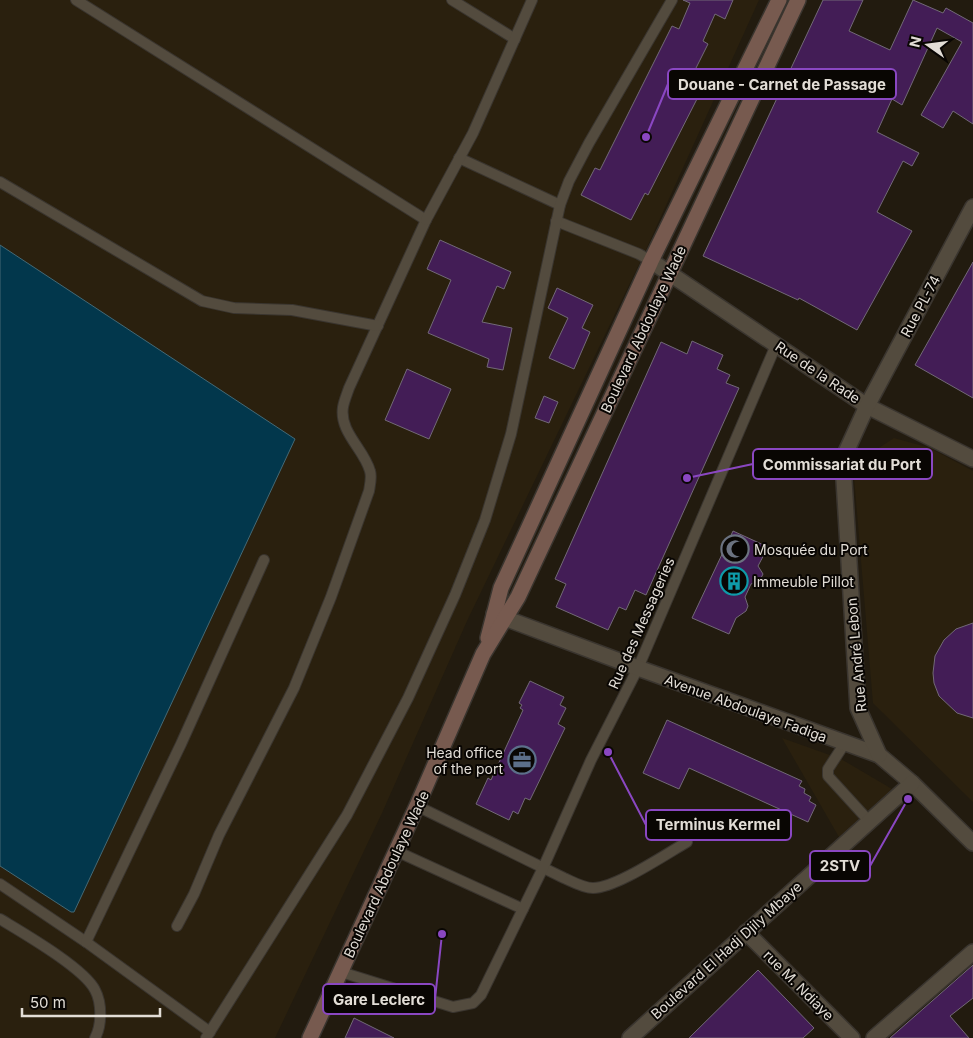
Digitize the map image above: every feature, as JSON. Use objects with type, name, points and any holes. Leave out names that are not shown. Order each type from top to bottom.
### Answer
[{"type":"street","name":"Boulevard Abdoulaye Wade","points":[[500,616],[501,588],[651,261],[779,0]]},
{"type":"street","name":"Boulevard Abdoulaye Wade","points":[[310,1038],[417,806],[500,616],[518,597],[798,0]]},
{"type":"street","name":"Rue PL-74","points":[[868,406],[971,214]]},
{"type":"street","name":"Rue de la Rade","points":[[651,261],[868,406],[973,459]]},
{"type":"street","name":"Rue André Lebon","points":[[868,406],[846,452],[843,464],[858,708],[879,755]]},
{"type":"street","name":"Avenue Abdoulaye Fadiga","points":[[500,616],[879,755],[912,783],[973,843]]},
{"type":"street","name":"Boulevard El Hadj Djily Mbaye","points":[[630,1038],[912,783]]},
{"type":"street","name":"rue M. Ndiaye","points":[[746,932],[852,1038]]},
{"type":"street","points":[[874,1038],[973,952]]},
{"type":"lane","points":[[76,0],[426,220]]},
{"type":"lane","points":[[452,0],[515,38]]},
{"type":"lane","points":[[178,926],[219,835],[294,688],[332,597],[369,491],[371,473],[363,455],[348,432],[344,421],[343,408],[349,388],[426,220],[473,133],[532,0]]},
{"type":"lane","points":[[0,884],[86,942],[208,1035],[347,815],[408,698],[455,595],[485,520],[511,434],[560,205],[569,181],[589,143],[672,0]]},
{"type":"lane","points":[[459,158],[560,205]]},
{"type":"lane","points":[[0,182],[202,301],[234,308],[292,310],[378,326]]},
{"type":"lane","points":[[556,221],[651,261]]},
{"type":"lane","name":"Rue des Messageries","points":[[341,972],[453,1007],[473,1003],[481,995],[543,868],[591,760],[638,668],[776,345]]},
{"type":"lane","points":[[86,942],[181,744],[264,560]]},
{"type":"lane","points":[[846,743],[828,769],[828,776],[869,821]]},
{"type":"lane","points":[[417,806],[543,868],[580,885],[593,888],[624,877],[687,842]]},
{"type":"lane","points":[[396,852],[522,909]]},
{"type":"lane","points":[[0,919],[74,967],[96,990],[101,1013],[98,1032],[95,1038]]},
{"type":"shaded area","points":[[0,0],[759,0],[644,254],[467,621],[382,813],[275,1038],[0,1038]]},
{"type":"shaded area","points":[[894,438],[930,448],[973,471],[973,802],[873,703],[853,465]]},
{"type":"shaded area","points":[[782,738],[841,759],[892,789],[839,837]]},
{"type":"water","points":[[0,245],[295,439],[74,912],[71,912],[0,866]]},
{"type":"building","points":[[683,0],[733,0],[725,19],[715,14],[703,41],[708,44],[685,90],[698,97],[648,195],[645,193],[631,220],[581,195],[595,168],[600,170],[672,26],[679,29],[690,3]]},
{"type":"building","points":[[823,0],[863,0],[849,31],[890,50],[913,0],[943,13],[946,8],[973,23],[973,124],[953,111],[943,128],[921,115],[962,42],[937,28],[902,105],[892,99],[877,132],[919,153],[912,166],[903,161],[877,212],[912,231],[857,330],[799,298],[798,300],[703,256]]},
{"type":"building","points":[[440,240],[511,272],[504,289],[497,286],[482,322],[512,328],[503,370],[487,367],[489,359],[428,333],[451,280],[427,269]]},
{"type":"building","points":[[973,262],[973,398],[915,365]]},
{"type":"building","points":[[557,288],[593,305],[582,328],[590,332],[574,369],[549,358],[568,318],[548,308]]},
{"type":"building","points":[[692,341],[723,355],[717,369],[730,375],[726,383],[739,388],[646,595],[635,590],[626,610],[619,607],[608,630],[556,607],[566,584],[555,579],[661,342],[687,354]]},
{"type":"building","points":[[407,369],[451,389],[429,439],[385,420]]},
{"type":"building","points":[[544,396],[558,402],[549,423],[535,418]]},
{"type":"building","name":"Immeuble Pillot","points":[[733,531],[768,547],[758,566],[763,574],[760,580],[751,584],[745,597],[748,606],[746,611],[736,618],[729,634],[692,618]]},
{"type":"building","points":[[973,623],[973,718],[957,713],[939,696],[934,683],[933,673],[935,656],[944,640],[956,629]]},
{"type":"building","name":"Head office of the port","points":[[530,681],[564,697],[560,705],[566,708],[558,724],[565,728],[530,800],[525,798],[518,814],[513,811],[509,820],[476,804],[488,778],[491,780],[523,710],[520,708],[522,705],[519,703]]},
{"type":"building","points":[[667,720],[802,781],[799,786],[805,789],[804,793],[811,797],[809,801],[816,805],[808,822],[689,768],[679,789],[643,773]]},
{"type":"building","points":[[973,965],[973,998],[950,1016],[969,1038],[890,1038]]},
{"type":"building","points":[[758,970],[814,1028],[803,1038],[689,1038]]},
{"type":"building","points":[[354,1018],[394,1038],[345,1038]]},
{"type":"place","name":"Douane - Carnet de Passage","points":[[646,137]]},
{"type":"place","name":"Commissariat du Port","points":[[687,478]]},
{"type":"place","name":"Mosquée du Port","points":[[735,549]]},
{"type":"place","name":"Immeuble Pillot","points":[[734,581]]},
{"type":"place","name":"Terminus Kermel","points":[[608,752]]},
{"type":"place","name":"Head office of the port","points":[[522,760]]},
{"type":"place","name":"2STV","points":[[908,799]]},
{"type":"place","name":"Gare Leclerc","points":[[442,934]]}]
